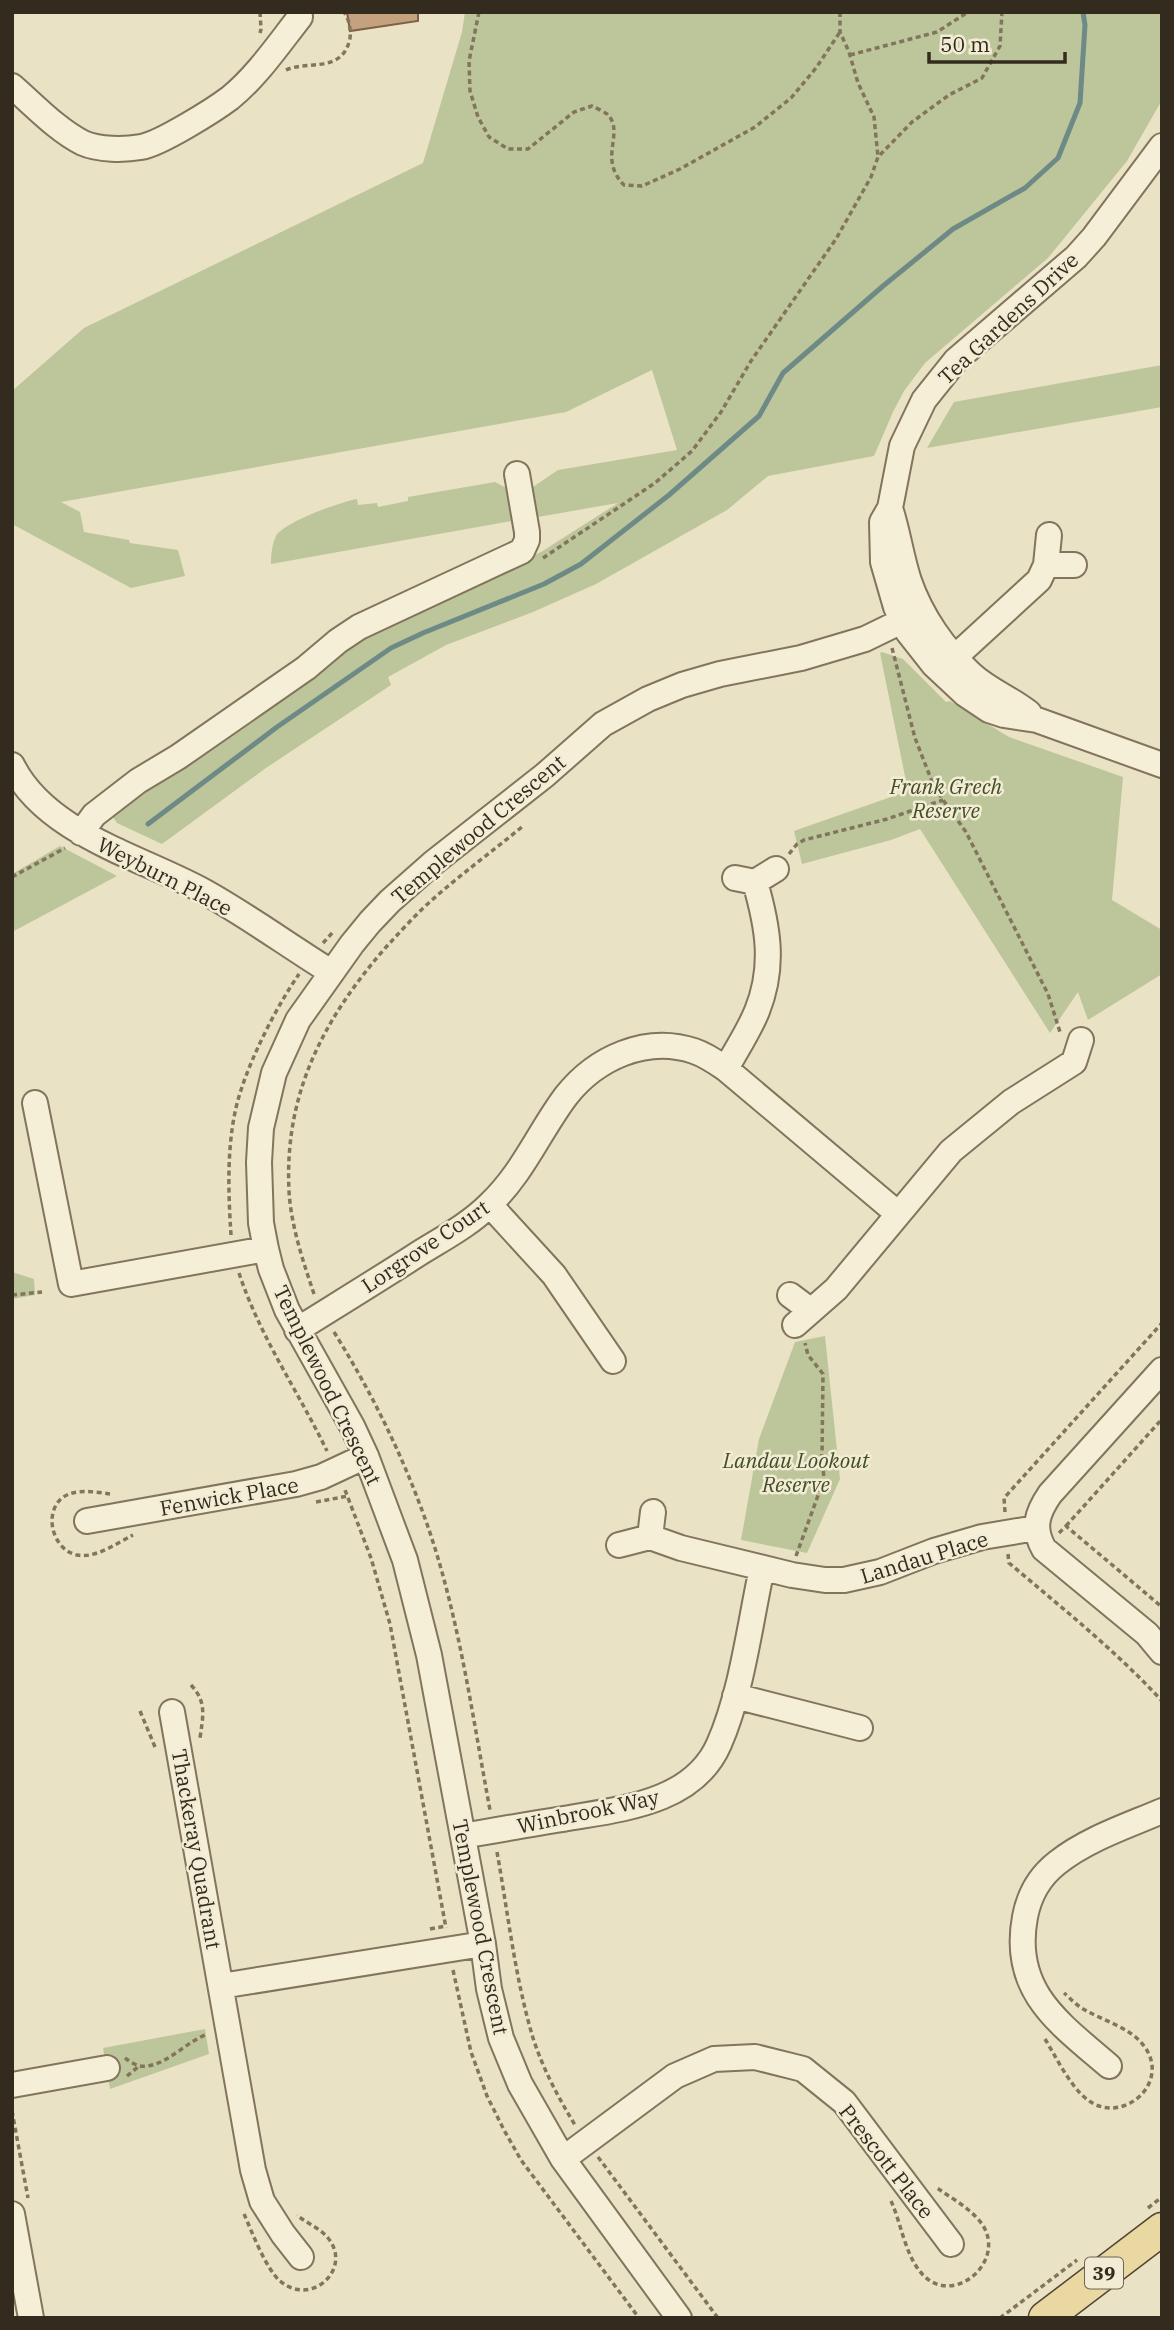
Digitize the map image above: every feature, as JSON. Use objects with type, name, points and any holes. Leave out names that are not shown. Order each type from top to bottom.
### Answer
[{"type":"main road","name":"39","points":[[1045,2318],[1162,2229]]},
{"type":"street","points":[[12,86],[60,127],[84,143],[113,149],[144,147],[180,129],[230,98],[257,71],[300,17]]},
{"type":"street","name":"Tea Gardens Drive","points":[[905,610],[905,569],[890,508],[902,446],[923,400],[963,354],[1076,257],[1162,146]]},
{"type":"street","points":[[81,833],[94,815],[138,781],[178,757],[295,676],[343,637],[383,615],[522,551],[527,532],[517,474]]},
{"type":"street","points":[[947,664],[1039,580],[1046,565],[1049,536]]},
{"type":"street","points":[[1046,565],[1074,565]]},
{"type":"street","points":[[905,610],[930,625],[947,664],[1022,707],[1037,720],[1162,765]]},
{"type":"street","name":"Templewood Crescent","points":[[679,2318],[563,2159],[520,2084],[500,2038],[429,1655],[415,1595],[388,1511],[366,1456],[297,1330],[279,1290],[266,1249],[261,1223],[259,1162],[264,1117],[274,1073],[298,1020],[352,944],[390,901],[609,720],[682,685],[720,674],[801,658],[865,639],[905,610]]},
{"type":"street","name":"Weyburn Place","points":[[12,765],[22,782],[42,805],[81,833],[207,893],[331,972]]},
{"type":"street","points":[[726,1069],[757,1012],[768,969],[769,941],[755,876]]},
{"type":"street","name":"Lorgrove Court","points":[[297,1330],[324,1302],[456,1230],[490,1205],[526,1161],[566,1097],[587,1075],[613,1058],[642,1047],[671,1046],[696,1052],[726,1069],[897,1213]]},
{"type":"street","points":[[790,1295],[803,1318],[836,1289],[938,1164],[970,1134],[1011,1102],[1081,1060]]},
{"type":"street","points":[[35,1103],[71,1284],[266,1249]]},
{"type":"street","points":[[490,1205],[554,1275],[613,1361]]},
{"type":"street","points":[[1162,1370],[1050,1494],[1039,1511],[1036,1528],[1044,1549],[1147,1634],[1162,1651]]},
{"type":"street","name":"Fenwick Place","points":[[87,1521],[296,1484],[321,1477],[366,1456]]},
{"type":"street","name":"Landau Place","points":[[619,1545],[652,1524],[681,1548],[792,1575],[825,1580],[861,1578],[958,1543],[1036,1528]]},
{"type":"street","name":"Winbrook Way","points":[[463,1836],[642,1804],[681,1787],[709,1761],[719,1745],[735,1696],[762,1568]]},
{"type":"street","points":[[735,1696],[860,1728]]},
{"type":"street","name":"Thackeray Quadrant","points":[[172,1712],[253,2170],[262,2201],[301,2257]]},
{"type":"street","points":[[1108,2066],[1053,2018],[1039,1999],[1022,1951],[1027,1905],[1037,1884],[1078,1848],[1162,1811]]},
{"type":"street","points":[[221,1986],[483,1944]]},
{"type":"street","name":"Prescott Place","points":[[563,2159],[674,2076],[714,2059],[755,2057],[803,2069],[844,2102],[951,2244]]},
{"type":"street","points":[[12,2085],[107,2068]]},
{"type":"street","points":[[12,2214],[31,2318]]},
{"type":"path","points":[[257,40],[261,29],[260,12]]},
{"type":"path","points":[[479,12],[469,61],[470,91],[478,117],[489,137],[508,149],[528,149],[574,112],[592,106],[608,114],[615,129],[611,157],[614,175],[624,185],[642,186],[680,169],[755,127],[791,98],[816,68],[840,32]]},
{"type":"path","points":[[840,12],[840,32],[858,83],[874,117],[878,157],[912,122],[949,95],[982,78],[1000,46],[1002,12]]},
{"type":"path","points":[[850,55],[937,32],[968,12]]},
{"type":"path","points":[[891,643],[915,737],[931,779],[966,832],[1048,994],[1065,1049],[1081,1060]]},
{"type":"path","points":[[755,876],[804,840],[887,819],[943,800]]},
{"type":"path","points":[[523,826],[430,901],[363,974],[340,1004],[313,1055],[294,1109],[289,1149],[289,1193],[295,1231],[315,1296],[324,1302],[378,1406],[427,1524],[445,1585],[461,1650],[521,1987],[533,2037],[557,2094],[587,2141],[718,2318]]},
{"type":"path","points":[[12,1295],[43,1292]]},
{"type":"path","points":[[792,1575],[800,1540],[824,1479],[822,1374],[821,1368],[808,1355],[802,1332],[803,1318]]},
{"type":"path","points":[[1161,1699],[1086,1626],[1009,1563],[1004,1498],[1162,1323]]},
{"type":"path","points":[[1066,1526],[1162,1419]]},
{"type":"path","points":[[1044,2038],[1078,2090],[1088,2100],[1103,2108],[1131,2104],[1143,2096],[1149,2087],[1153,2072],[1146,2048],[1136,2037],[1082,2009],[1057,1987]]},
{"type":"path","points":[[888,2197],[905,2242],[924,2276],[935,2283],[963,2283],[981,2268],[988,2253],[989,2242],[977,2218],[933,2185]]},
{"type":"green space","points":[[465,12],[1162,12],[1162,100],[1127,161],[1048,258],[925,363],[904,391],[874,456],[768,476],[727,510],[596,584],[533,612],[446,645],[388,677],[391,685],[266,768],[162,844],[117,823],[112,816],[372,629],[541,552],[618,503],[532,518],[530,489],[558,470],[677,450],[652,370],[566,412],[61,502],[80,512],[84,532],[129,540],[130,543],[178,550],[185,576],[131,588],[12,524],[12,391],[84,328],[423,163],[462,32]]},
{"type":"green space","points":[[1162,365],[1162,407],[927,448],[954,402]]},
{"type":"green space","points":[[495,482],[510,490],[510,495],[507,496],[512,521],[271,564],[276,536],[290,525],[326,508],[357,499],[358,505],[377,503],[378,507],[408,501],[408,497]]},
{"type":"green space","name":"Frank Grech Reserve","points":[[880,653],[903,659],[946,702],[950,701],[1009,737],[1123,777],[1112,900],[1162,930],[1162,974],[1088,1020],[1078,992],[1050,1033],[920,829],[891,840],[802,864],[794,831],[908,791]]},
{"type":"green space","points":[[60,846],[117,876],[12,932],[12,874]]},
{"type":"green space","points":[[12,1272],[34,1279],[35,1295],[12,1299]]},
{"type":"green space","name":"Landau Lookout Reserve","points":[[825,1336],[840,1479],[807,1553],[741,1540],[759,1439],[795,1342]]},
{"type":"green space","points":[[205,2029],[209,2054],[110,2089],[103,2048]]},
{"type":"building","points":[[347,12],[418,12],[418,21],[350,31]]},
{"type":"waterway","points":[[148,824],[277,727],[391,648],[544,584],[581,564],[669,495],[759,416],[783,373],[883,286],[953,229],[1025,188],[1058,158],[1080,103],[1085,25],[1083,12]]}]
